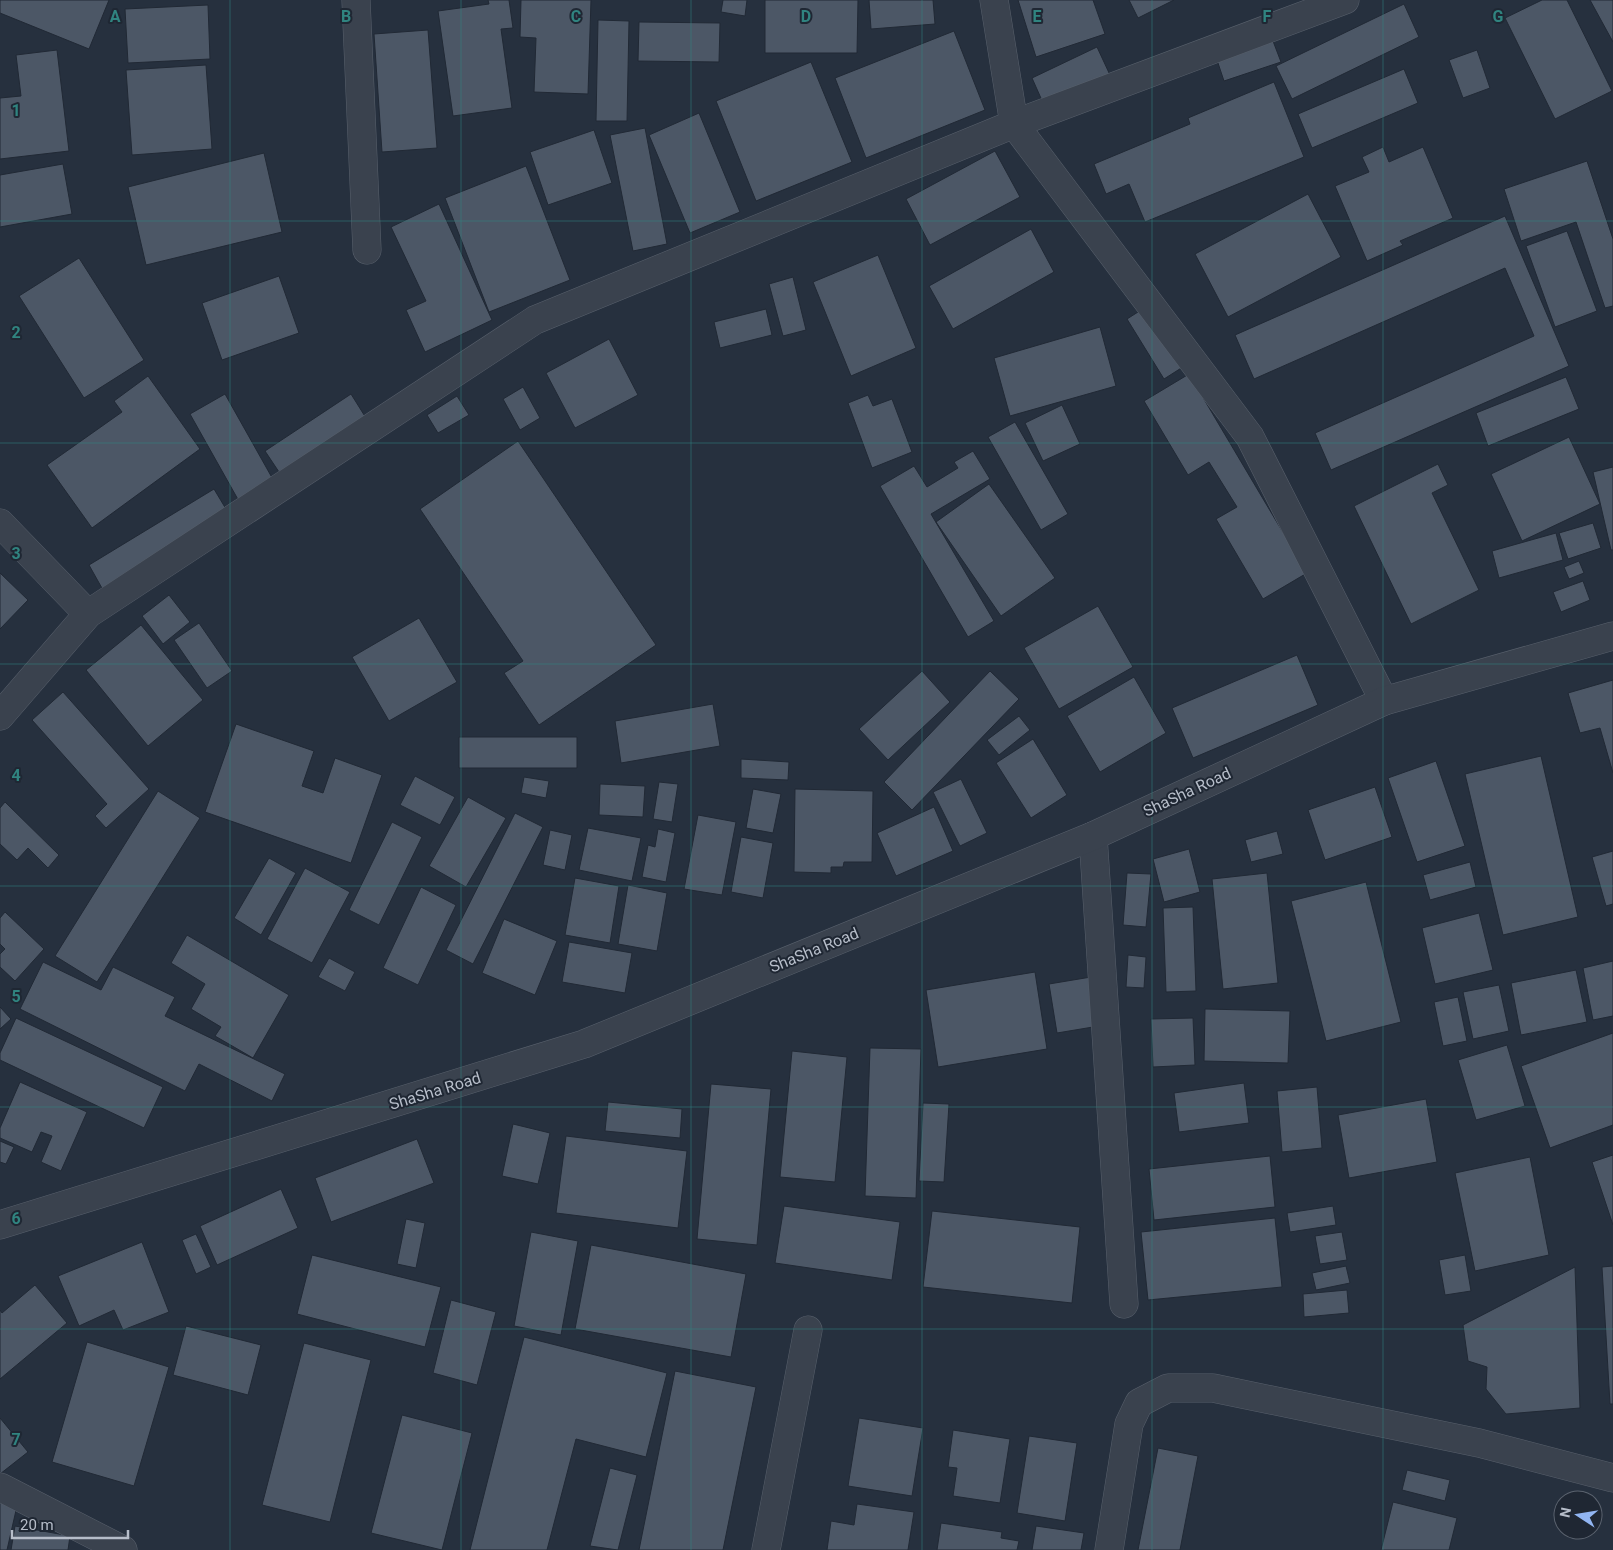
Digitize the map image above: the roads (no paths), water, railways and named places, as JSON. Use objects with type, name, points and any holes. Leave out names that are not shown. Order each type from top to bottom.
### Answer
[{"type":"street","points":[[356,0],[367,250]]},
{"type":"street","points":[[994,0],[1014,124],[1250,437],[1384,701]]},
{"type":"street","points":[[0,716],[88,614],[535,320],[1014,124],[1345,0]]},
{"type":"street","points":[[0,523],[88,614]]},
{"type":"street","name":"ShaSha Road","points":[[0,1225],[584,1044],[1093,836],[1384,701],[1613,636]]},
{"type":"street","points":[[1093,836],[1124,1304]]},
{"type":"street","points":[[766,1550],[808,1330]]},
{"type":"street","points":[[1109,1550],[1129,1424],[1139,1403],[1168,1388],[1214,1388],[1478,1443],[1613,1478]]},
{"type":"street","points":[[0,1487],[123,1550]]}]
